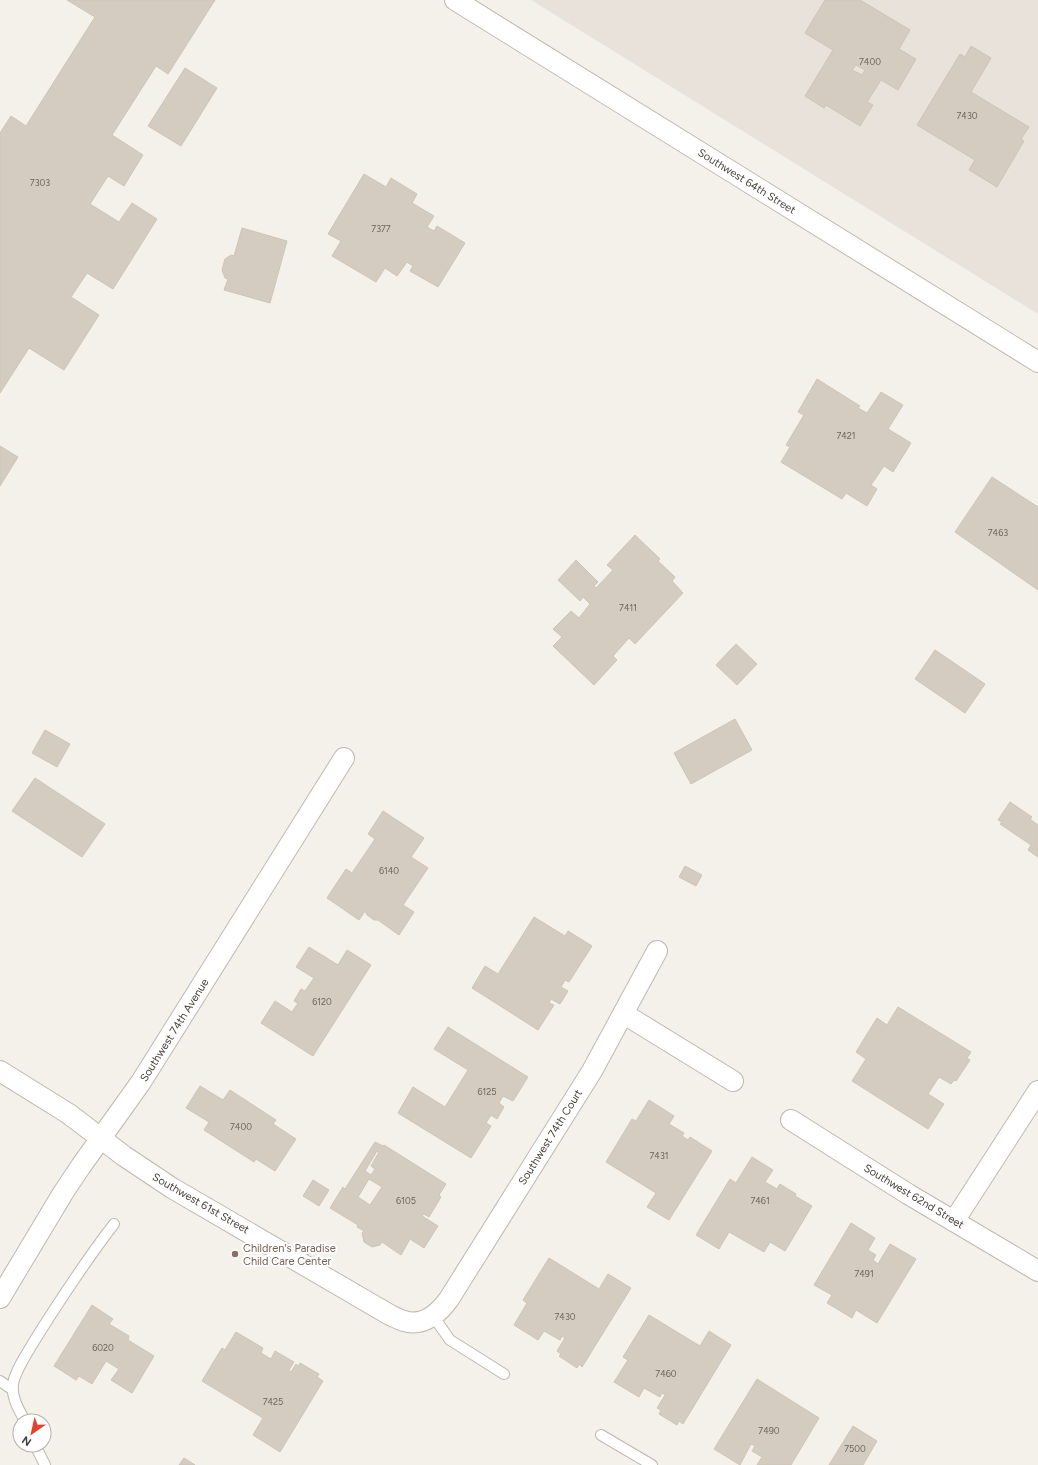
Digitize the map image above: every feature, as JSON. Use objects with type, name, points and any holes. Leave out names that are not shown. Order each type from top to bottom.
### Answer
[{"type":"street","name":"Southwest 64th Street","points":[[456,0],[1038,362]]},
{"type":"street","name":"Southwest 74th Avenue","points":[[0,1298],[63,1193],[141,1082],[344,758]]},
{"type":"street","name":"Southwest 74th Court","points":[[433,1316],[449,1299],[592,1071],[657,951]]},
{"type":"street","points":[[624,1014],[733,1081]]},
{"type":"street","name":"Southwest 61st Street","points":[[0,1071],[69,1114],[124,1156],[172,1188],[390,1315],[405,1322],[411,1323],[420,1322],[433,1316]]},
{"type":"street","points":[[954,1221],[1038,1091]]},
{"type":"street","name":"Southwest 62nd Street","points":[[791,1120],[908,1194],[1038,1272]]},
{"type":"lane","points":[[21,1413],[17,1406],[13,1384],[15,1377],[28,1352],[64,1294],[114,1224]]},
{"type":"lane","points":[[433,1316],[450,1340],[504,1374]]},
{"type":"lane","points":[[0,1381],[14,1390]]},
{"type":"lane","points":[[601,1434],[652,1465]]},
{"type":"lane","points":[[39,1453],[44,1465]]},
{"type":"shaded area","points":[[531,0],[1038,0],[1038,314]]},
{"type":"building","points":[[67,0],[215,0],[168,74],[156,66],[112,135],[143,155],[124,186],[108,176],[90,204],[119,222],[132,203],[157,219],[113,289],[87,273],[71,297],[99,315],[64,370],[29,348],[0,393],[0,133],[11,116],[26,126],[95,17]]},
{"type":"building","points":[[825,0],[860,0],[910,30],[899,49],[916,59],[898,90],[881,80],[867,102],[873,105],[860,126],[826,105],[824,108],[805,96],[833,50],[805,33]],"holes":[[[856,65],[865,70],[862,75],[852,70]]]},
{"type":"building","points":[[971,46],[991,58],[971,92],[1029,127],[1021,139],[1024,141],[997,187],[969,170],[975,160],[917,125],[960,54],[965,57]]},
{"type":"building","points":[[185,68],[217,88],[181,146],[148,126]]},
{"type":"building","points":[[364,174],[386,187],[391,178],[417,194],[412,203],[434,216],[427,227],[434,231],[437,226],[465,243],[438,287],[410,271],[413,266],[407,262],[397,276],[385,268],[376,282],[332,256],[341,241],[328,234]]},
{"type":"building","points":[[242,228],[287,241],[270,303],[224,290],[228,279],[225,278],[222,270],[225,259],[231,255],[234,256]]},
{"type":"building","points":[[817,379],[860,406],[858,408],[867,413],[881,392],[903,405],[888,429],[911,443],[893,472],[884,466],[871,485],[877,489],[867,506],[846,493],[842,499],[781,462],[790,447],[786,445],[804,415],[798,412]]},
{"type":"building","points":[[0,446],[18,457],[0,486]]},
{"type":"building","points":[[992,477],[1038,507],[1038,590],[955,532]]},
{"type":"building","points":[[635,535],[660,559],[658,561],[675,577],[672,581],[683,593],[635,644],[629,638],[613,656],[617,660],[594,685],[553,646],[562,637],[553,629],[571,611],[579,618],[590,604],[583,597],[580,601],[558,580],[576,560],[598,582],[594,586],[596,588],[613,570],[607,565]]},
{"type":"building","points":[[736,644],[757,664],[737,685],[716,665]]},
{"type":"building","points":[[935,650],[985,684],[965,713],[915,679]]},
{"type":"building","points":[[735,719],[752,750],[691,784],[674,753]]},
{"type":"building","points":[[45,730],[70,744],[57,767],[32,753]]},
{"type":"building","points":[[35,778],[105,824],[82,857],[12,811]]},
{"type":"building","points":[[1010,802],[1032,817],[1030,819],[1038,825],[1038,857],[1028,850],[1031,845],[1000,824],[1002,822],[998,820]]},
{"type":"building","points":[[383,811],[424,838],[411,857],[428,868],[403,905],[414,912],[399,935],[378,920],[374,920],[367,915],[365,911],[359,920],[327,898],[346,869],[352,873],[375,839],[368,834]]},
{"type":"building","points":[[685,866],[702,875],[696,886],[679,877]]},
{"type":"building","points":[[534,917],[565,936],[568,931],[592,946],[569,982],[565,980],[561,987],[568,991],[560,1004],[551,999],[549,1003],[554,1005],[538,1030],[472,988],[485,966],[498,974]]},
{"type":"building","points":[[309,947],[338,965],[347,950],[371,965],[313,1056],[261,1023],[275,1001],[292,1012],[298,1003],[294,1001],[301,989],[305,991],[314,978],[296,967]]},
{"type":"building","points":[[898,1007],[971,1052],[967,1058],[970,1060],[956,1081],[954,1080],[951,1084],[939,1077],[928,1094],[944,1104],[928,1129],[852,1081],[866,1059],[856,1052],[877,1018],[887,1025]]},
{"type":"building","points":[[448,1027],[528,1077],[513,1101],[503,1096],[499,1103],[504,1107],[497,1119],[491,1115],[486,1123],[491,1126],[471,1158],[398,1113],[413,1087],[445,1107],[468,1070],[434,1049]]},
{"type":"building","points":[[200,1086],[223,1100],[230,1090],[276,1120],[273,1124],[296,1139],[275,1171],[256,1159],[254,1162],[204,1130],[209,1122],[186,1108]]},
{"type":"building","points":[[649,1100],[674,1116],[669,1124],[684,1133],[682,1136],[688,1140],[690,1137],[712,1151],[669,1220],[647,1207],[656,1193],[606,1162],[632,1119],[636,1121]]},
{"type":"building","points":[[375,1142],[383,1146],[384,1145],[446,1184],[439,1195],[441,1197],[429,1217],[424,1214],[422,1216],[438,1226],[424,1248],[410,1239],[401,1255],[382,1242],[380,1245],[372,1247],[364,1242],[362,1233],[364,1231],[357,1227],[358,1225],[330,1208],[343,1187],[345,1189]],"holes":[[[377,1151],[379,1152],[371,1166],[375,1169],[371,1175],[365,1171]],[[369,1179],[382,1187],[370,1205],[358,1197]]]},
{"type":"building","points":[[752,1157],[773,1170],[765,1182],[777,1189],[780,1184],[796,1194],[795,1196],[812,1206],[785,1251],[770,1242],[764,1252],[729,1232],[719,1249],[696,1235],[730,1179],[736,1183]]},
{"type":"building","points":[[313,1180],[329,1190],[319,1206],[303,1196]]},
{"type":"building","points":[[851,1223],[875,1238],[868,1250],[876,1255],[873,1260],[878,1264],[890,1244],[916,1259],[877,1323],[856,1310],[852,1318],[827,1303],[832,1295],[814,1285]]},
{"type":"building","points":[[549,1258],[599,1289],[608,1274],[631,1288],[582,1367],[579,1364],[577,1368],[559,1356],[561,1354],[557,1351],[565,1338],[562,1336],[560,1340],[544,1331],[538,1340],[514,1325],[527,1303],[523,1300]]},
{"type":"building","points":[[92,1305],[113,1319],[109,1324],[129,1336],[128,1340],[154,1356],[132,1393],[111,1380],[119,1369],[106,1361],[92,1384],[79,1376],[76,1380],[54,1366]]},
{"type":"building","points":[[649,1315],[700,1346],[709,1331],[731,1345],[683,1424],[679,1421],[677,1425],[659,1414],[661,1410],[657,1408],[665,1395],[662,1393],[660,1397],[644,1388],[639,1397],[614,1382],[628,1360],[623,1357]]},
{"type":"building","points":[[236,1332],[263,1348],[261,1353],[271,1359],[275,1351],[294,1362],[289,1370],[291,1372],[296,1364],[298,1366],[300,1363],[319,1374],[317,1377],[323,1381],[280,1452],[253,1435],[263,1418],[202,1381],[222,1348],[225,1350]]},
{"type":"building","points":[[757,1379],[819,1418],[791,1465],[757,1465],[762,1457],[752,1451],[755,1446],[751,1444],[740,1465],[714,1449]]},
{"type":"building","points":[[853,1426],[877,1441],[863,1465],[829,1465]]},
{"type":"building","points":[[184,1458],[195,1465],[179,1465]]},
{"type":"place","name":"Children's Paradise Child Care Center","points":[[235,1254]]}]
